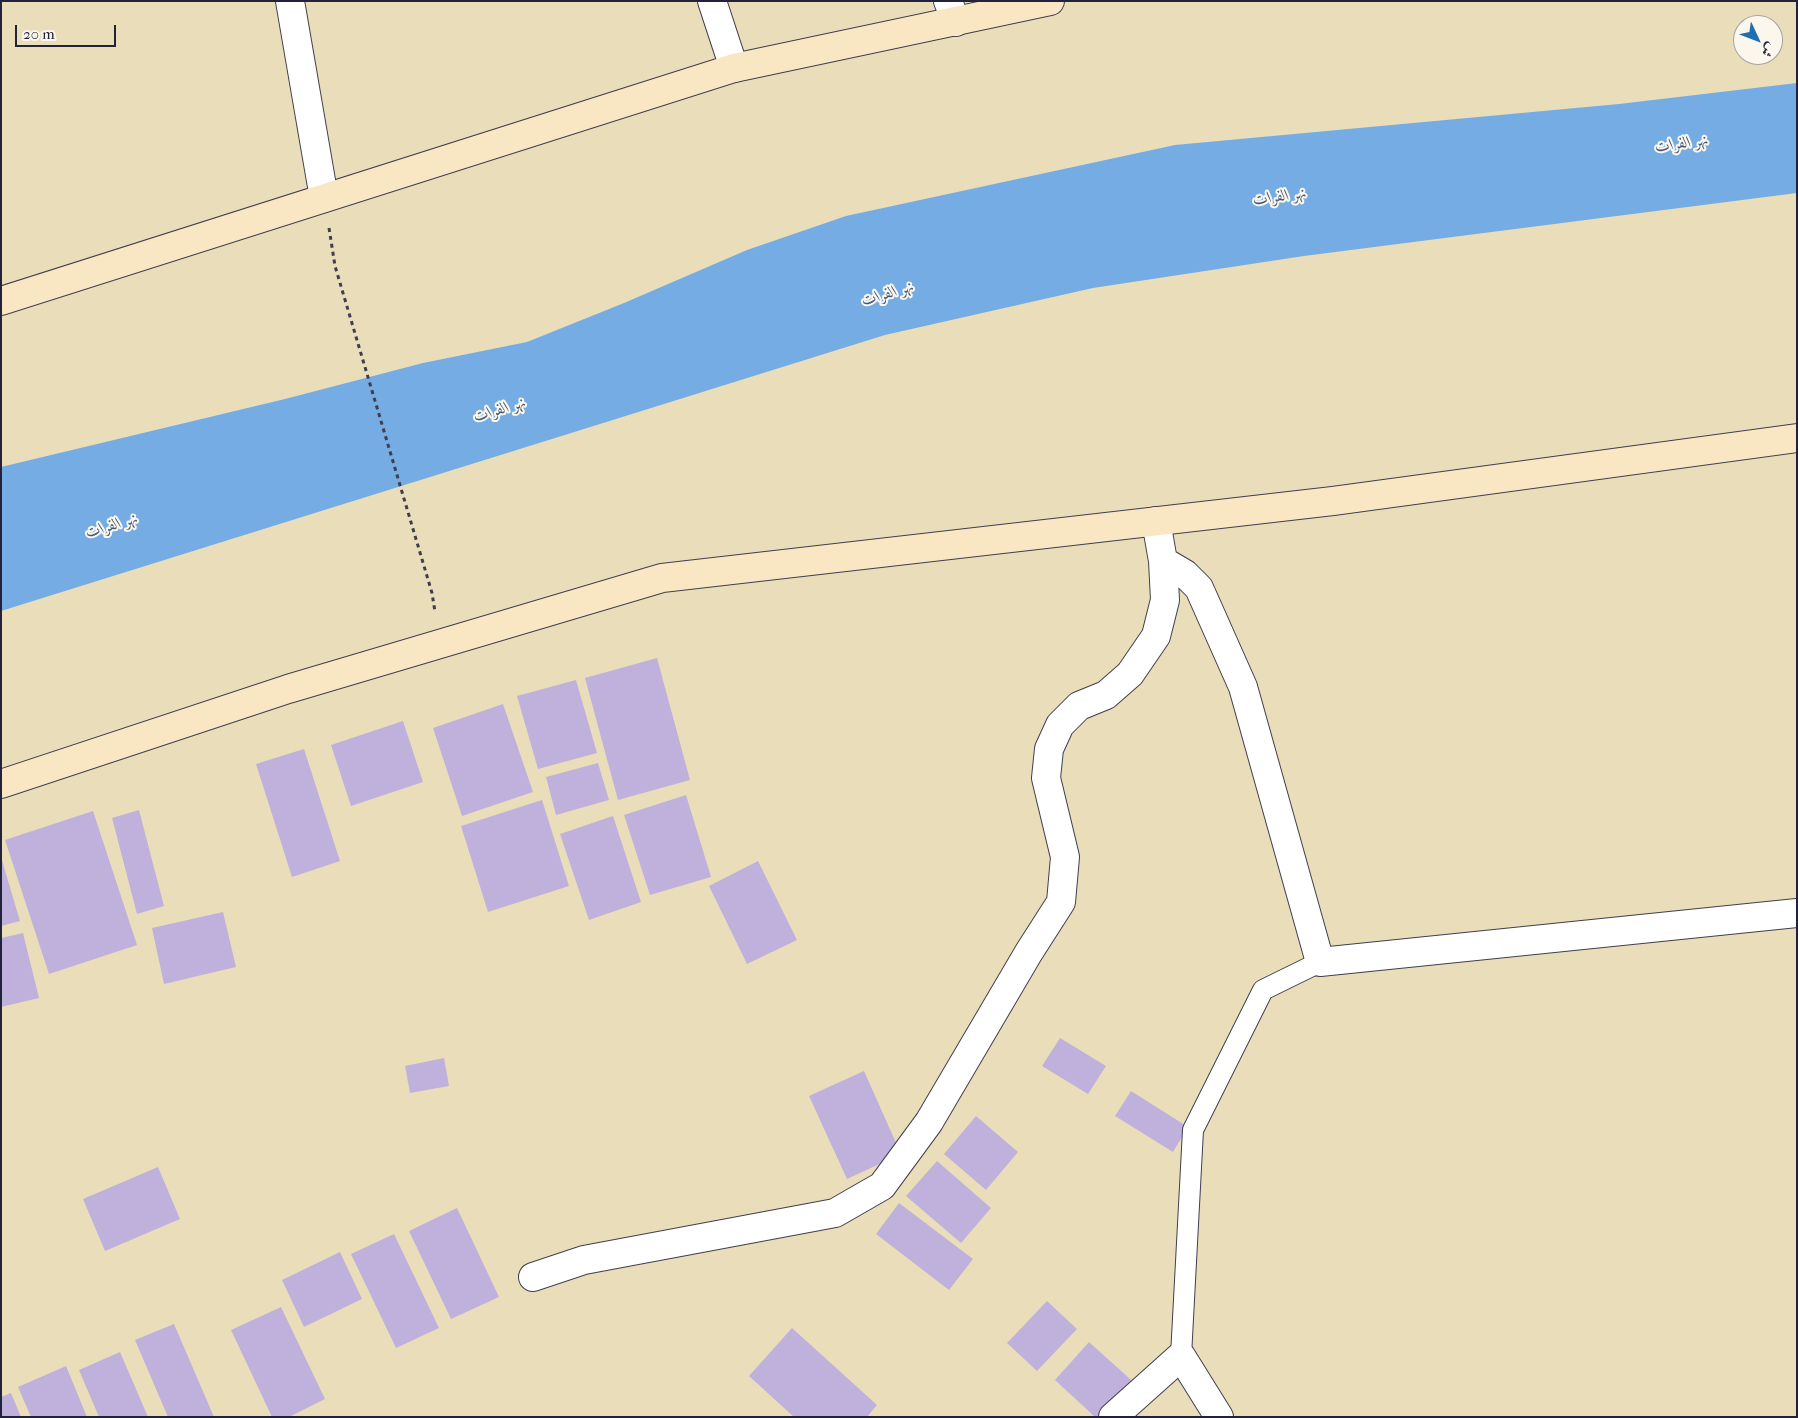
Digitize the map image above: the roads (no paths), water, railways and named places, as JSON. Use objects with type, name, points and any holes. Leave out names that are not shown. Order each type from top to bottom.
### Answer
[{"type":"street","points":[[290,1],[324,198]]},
{"type":"street","points":[[712,1],[734,68]]},
{"type":"street","points":[[1,300],[734,68],[952,12],[1050,1]]},
{"type":"street","points":[[1,784],[288,689],[662,578],[1342,499],[1797,438]]},
{"type":"street","points":[[533,1277],[584,1260],[835,1214],[882,1186],[929,1122],[1029,952],[1061,902],[1065,857],[1046,778],[1049,749],[1060,725],[1079,706],[1106,695],[1130,674],[1156,636],[1165,600],[1163,562],[1156,521]]},
{"type":"street","points":[[1163,562],[1185,574],[1199,588],[1242,687],[1320,962],[1797,913]]},
{"type":"street","points":[[1114,1417],[1181,1356],[1219,1417]]},
{"type":"lane","points":[[1181,1356],[1193,1130],[1263,990],[1320,962]]},
{"type":"water","name":"نهر الفرات","points":[[1797,83],[1797,193],[1304,256],[1093,288],[885,335],[1,611],[1,467],[285,399],[423,363],[527,342],[747,250],[846,216],[1175,145],[1619,104]]}]
